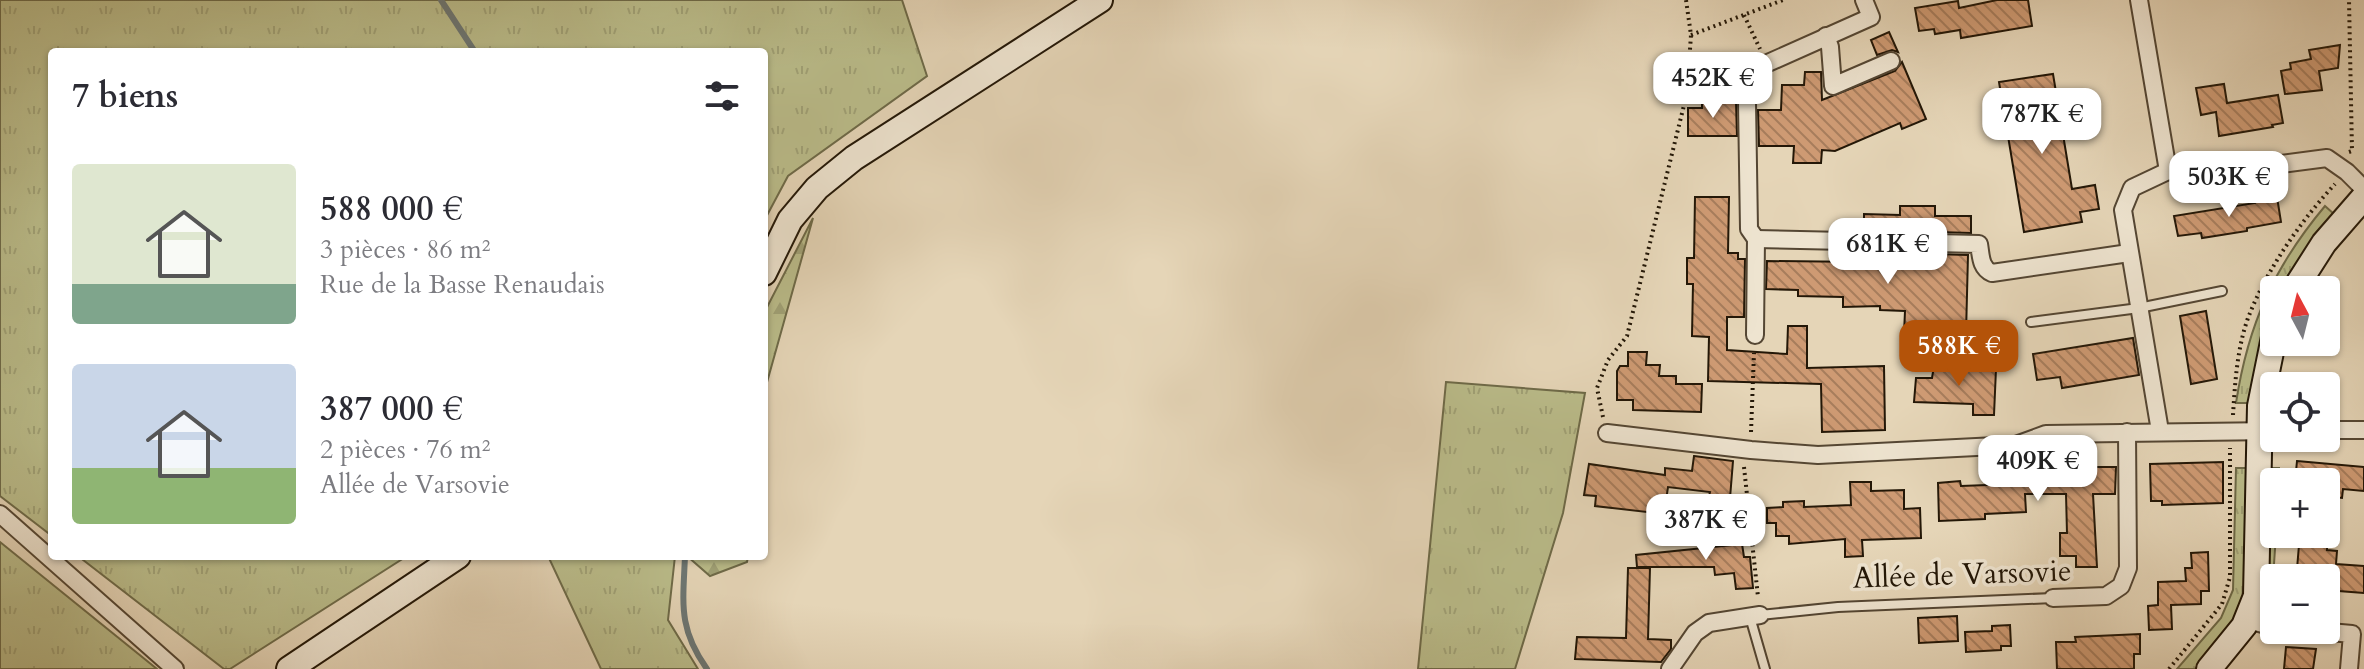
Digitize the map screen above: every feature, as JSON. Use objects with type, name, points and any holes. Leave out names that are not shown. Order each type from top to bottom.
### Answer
[{"type":"street","points":[[768,265],[790,220],[817,188],[854,158],[1100,0]]},
{"type":"street","points":[[1755,335],[1756,239],[1749,229],[1747,103],[1750,71],[1871,17],[1864,0]]},
{"type":"street","points":[[2139,0],[2168,171]]},
{"type":"street","points":[[1826,36],[1830,47],[1833,86],[1891,61]]},
{"type":"street","points":[[2160,431],[2123,210],[2132,188],[2168,171],[2204,174],[2327,158],[2364,189]]},
{"type":"street","points":[[2303,276],[2324,243],[2364,197]]},
{"type":"street","points":[[1756,239],[1979,244],[1985,270],[1992,273],[2129,253]]},
{"type":"street","points":[[2340,430],[2364,430]]},
{"type":"street","name":"Allée de Varsovie","points":[[2053,598],[2106,596],[2121,586],[2128,568],[2127,432]]},
{"type":"street","points":[[1607,433],[1746,450],[1818,455],[2016,445],[2046,434],[2260,432]]},
{"type":"street","points":[[2209,669],[2248,620],[2256,596],[2265,452]]},
{"type":"street","points":[[0,514],[48,557]]},
{"type":"street","points":[[52,560],[175,669]]},
{"type":"street","points":[[289,669],[452,560]]},
{"type":"street","name":"Allée de Varsovie","points":[[1670,669],[1695,633],[1709,623],[1755,616]]},
{"type":"street","points":[[2248,620],[2260,623]]},
{"type":"street","points":[[2340,633],[2352,634],[2349,669]]},
{"type":"lane","points":[[2031,322],[2139,308],[2222,291]]},
{"type":"lane","name":"Allée de Varsovie","points":[[1755,616],[1838,607],[2053,598]]},
{"type":"lane","points":[[1755,616],[1765,669]]},
{"type":"path","points":[[1607,433],[1597,388],[1608,360],[1627,336],[1687,93],[1691,35],[1686,0]]},
{"type":"path","points":[[1691,35],[1783,0]]},
{"type":"path","points":[[2327,158],[2352,151],[2349,0]]},
{"type":"path","points":[[1744,15],[1767,62]]},
{"type":"path","points":[[1755,335],[1746,450],[1755,616]]},
{"type":"green space","points":[[0,0],[902,0],[927,76],[788,176],[768,214],[768,48],[48,48],[48,533],[0,496]]},
{"type":"green space","points":[[2325,206],[2335,215],[2293,276],[2277,276],[2291,251]]},
{"type":"green space","points":[[813,218],[768,379],[768,305]]},
{"type":"green space","points":[[2260,312],[2260,354],[2250,403],[2236,403],[2241,374]]},
{"type":"green space","points":[[1446,382],[1585,393],[1563,513],[1515,669],[1418,669]]},
{"type":"green space","points":[[2236,468],[2249,468],[2250,544],[2244,601],[2229,630],[2195,669],[2177,669],[2221,618],[2233,590]]},
{"type":"green space","points":[[0,542],[157,669],[0,669]]},
{"type":"green space","points":[[2268,548],[2275,548],[2274,564],[2267,564]]},
{"type":"green space","points":[[83,560],[401,560],[230,669],[224,669]]},
{"type":"green space","points":[[550,560],[675,560],[668,620],[698,669],[601,669]]},
{"type":"green space","points":[[692,560],[747,560],[747,562],[710,576]]},
{"type":"building","points":[[1997,0],[2028,0],[2032,26],[1961,38],[1960,30],[1935,34],[1934,29],[1919,31],[1915,8],[1958,1],[1959,8]]},
{"type":"building","points":[[1889,32],[1898,52],[1892,50],[1877,55],[1871,40]]},
{"type":"building","points":[[2340,45],[2338,68],[2319,71],[2322,90],[2285,94],[2281,71],[2291,69],[2290,63],[2311,59],[2309,50]]},
{"type":"building","points":[[1902,62],[1926,119],[1902,129],[1900,123],[1835,151],[1822,150],[1821,163],[1793,163],[1794,146],[1759,146],[1758,110],[1781,110],[1782,85],[1804,85],[1805,72],[1821,72],[1822,100],[1895,71]]},
{"type":"building","points":[[2053,74],[2072,189],[2095,185],[2099,209],[2080,212],[2082,222],[2024,232],[1999,82]]},
{"type":"building","points":[[2224,84],[2227,103],[2278,95],[2283,123],[2219,136],[2216,112],[2201,115],[2196,88]]},
{"type":"building","points":[[1702,101],[1736,102],[1737,136],[1688,136],[1688,108],[1702,108]]},
{"type":"building","points":[[1695,197],[1729,197],[1728,253],[1738,253],[1738,259],[1745,259],[1744,317],[1727,317],[1727,350],[1787,354],[1788,326],[1807,326],[1807,368],[1884,366],[1885,430],[1822,432],[1821,384],[1708,381],[1709,337],[1692,336],[1693,284],[1687,284],[1687,258],[1694,258]]},
{"type":"building","points":[[2277,197],[2281,222],[2202,238],[2201,233],[2178,236],[2174,216]]},
{"type":"building","points":[[1900,206],[1935,206],[1935,216],[1971,216],[1971,233],[1864,230],[1864,214],[1900,215]]},
{"type":"building","points":[[1864,252],[1968,255],[1966,334],[1904,334],[1905,311],[1880,310],[1880,306],[1843,307],[1843,297],[1798,296],[1798,290],[1766,289],[1767,261],[1864,262]]},
{"type":"building","points":[[2206,311],[2217,379],[2191,384],[2180,316]]},
{"type":"building","points":[[2133,338],[2139,375],[2062,388],[2060,377],[2037,380],[2033,354]]},
{"type":"building","points":[[1628,352],[1647,352],[1646,365],[1660,365],[1659,376],[1676,376],[1676,384],[1702,384],[1701,412],[1633,410],[1633,400],[1617,400],[1617,371],[1620,366],[1628,366]]},
{"type":"building","points":[[1934,366],[1996,369],[1994,415],[1973,415],[1973,404],[1914,402],[1916,378],[1932,378]]},
{"type":"building","points":[[1694,456],[1733,461],[1730,498],[1709,496],[1710,492],[1668,487],[1664,514],[1595,506],[1596,496],[1584,495],[1589,464],[1665,475],[1665,468],[1692,471]]},
{"type":"building","points":[[2297,461],[2364,467],[2364,491],[2343,489],[2340,498],[2340,468],[2296,468]]},
{"type":"building","points":[[2223,462],[2223,503],[2162,505],[2162,501],[2151,501],[2150,464]]},
{"type":"building","points":[[2043,467],[2116,467],[2115,494],[2093,494],[2097,567],[2076,567],[2076,556],[2060,556],[2060,533],[2067,533],[2066,494],[2025,494],[2026,512],[1985,514],[1985,519],[1939,521],[1938,483],[1960,481],[1961,486],[2014,484],[2013,477],[2043,474]]},
{"type":"building","points":[[1850,482],[1871,482],[1871,491],[1904,490],[1904,509],[1920,508],[1921,538],[1862,540],[1863,556],[1845,557],[1845,539],[1789,544],[1789,536],[1776,536],[1776,523],[1767,523],[1767,508],[1783,507],[1783,502],[1804,501],[1804,507],[1851,505]]},
{"type":"building","points":[[1742,544],[1744,557],[1750,557],[1753,588],[1736,589],[1734,573],[1715,575],[1714,567],[1637,567],[1636,555]]},
{"type":"building","points":[[2299,548],[2337,551],[2336,564],[2297,564]]},
{"type":"building","points":[[2208,552],[2209,591],[2201,591],[2201,604],[2171,605],[2172,629],[2149,630],[2148,606],[2158,605],[2158,582],[2186,581],[2185,568],[2192,568],[2191,553]]},
{"type":"building","points":[[2340,564],[2364,566],[2364,593],[2340,591]]},
{"type":"building","points":[[1628,568],[1650,568],[1648,639],[1671,640],[1671,649],[1661,662],[1575,659],[1577,637],[1626,638]]},
{"type":"building","points":[[1957,616],[1958,641],[1919,643],[1918,618]]},
{"type":"building","points":[[2010,625],[2011,646],[2001,646],[2001,650],[1966,652],[1965,632],[1992,631],[1992,626]]},
{"type":"building","points":[[2140,634],[2140,654],[2134,654],[2134,669],[2057,669],[2056,642],[2076,642],[2075,637]]},
{"type":"building","points":[[2286,647],[2316,649],[2313,669],[2284,669]]},
{"type":"waterway","points":[[441,0],[472,48]]},
{"type":"waterway","points":[[685,560],[684,615],[691,641],[707,669]]}]
